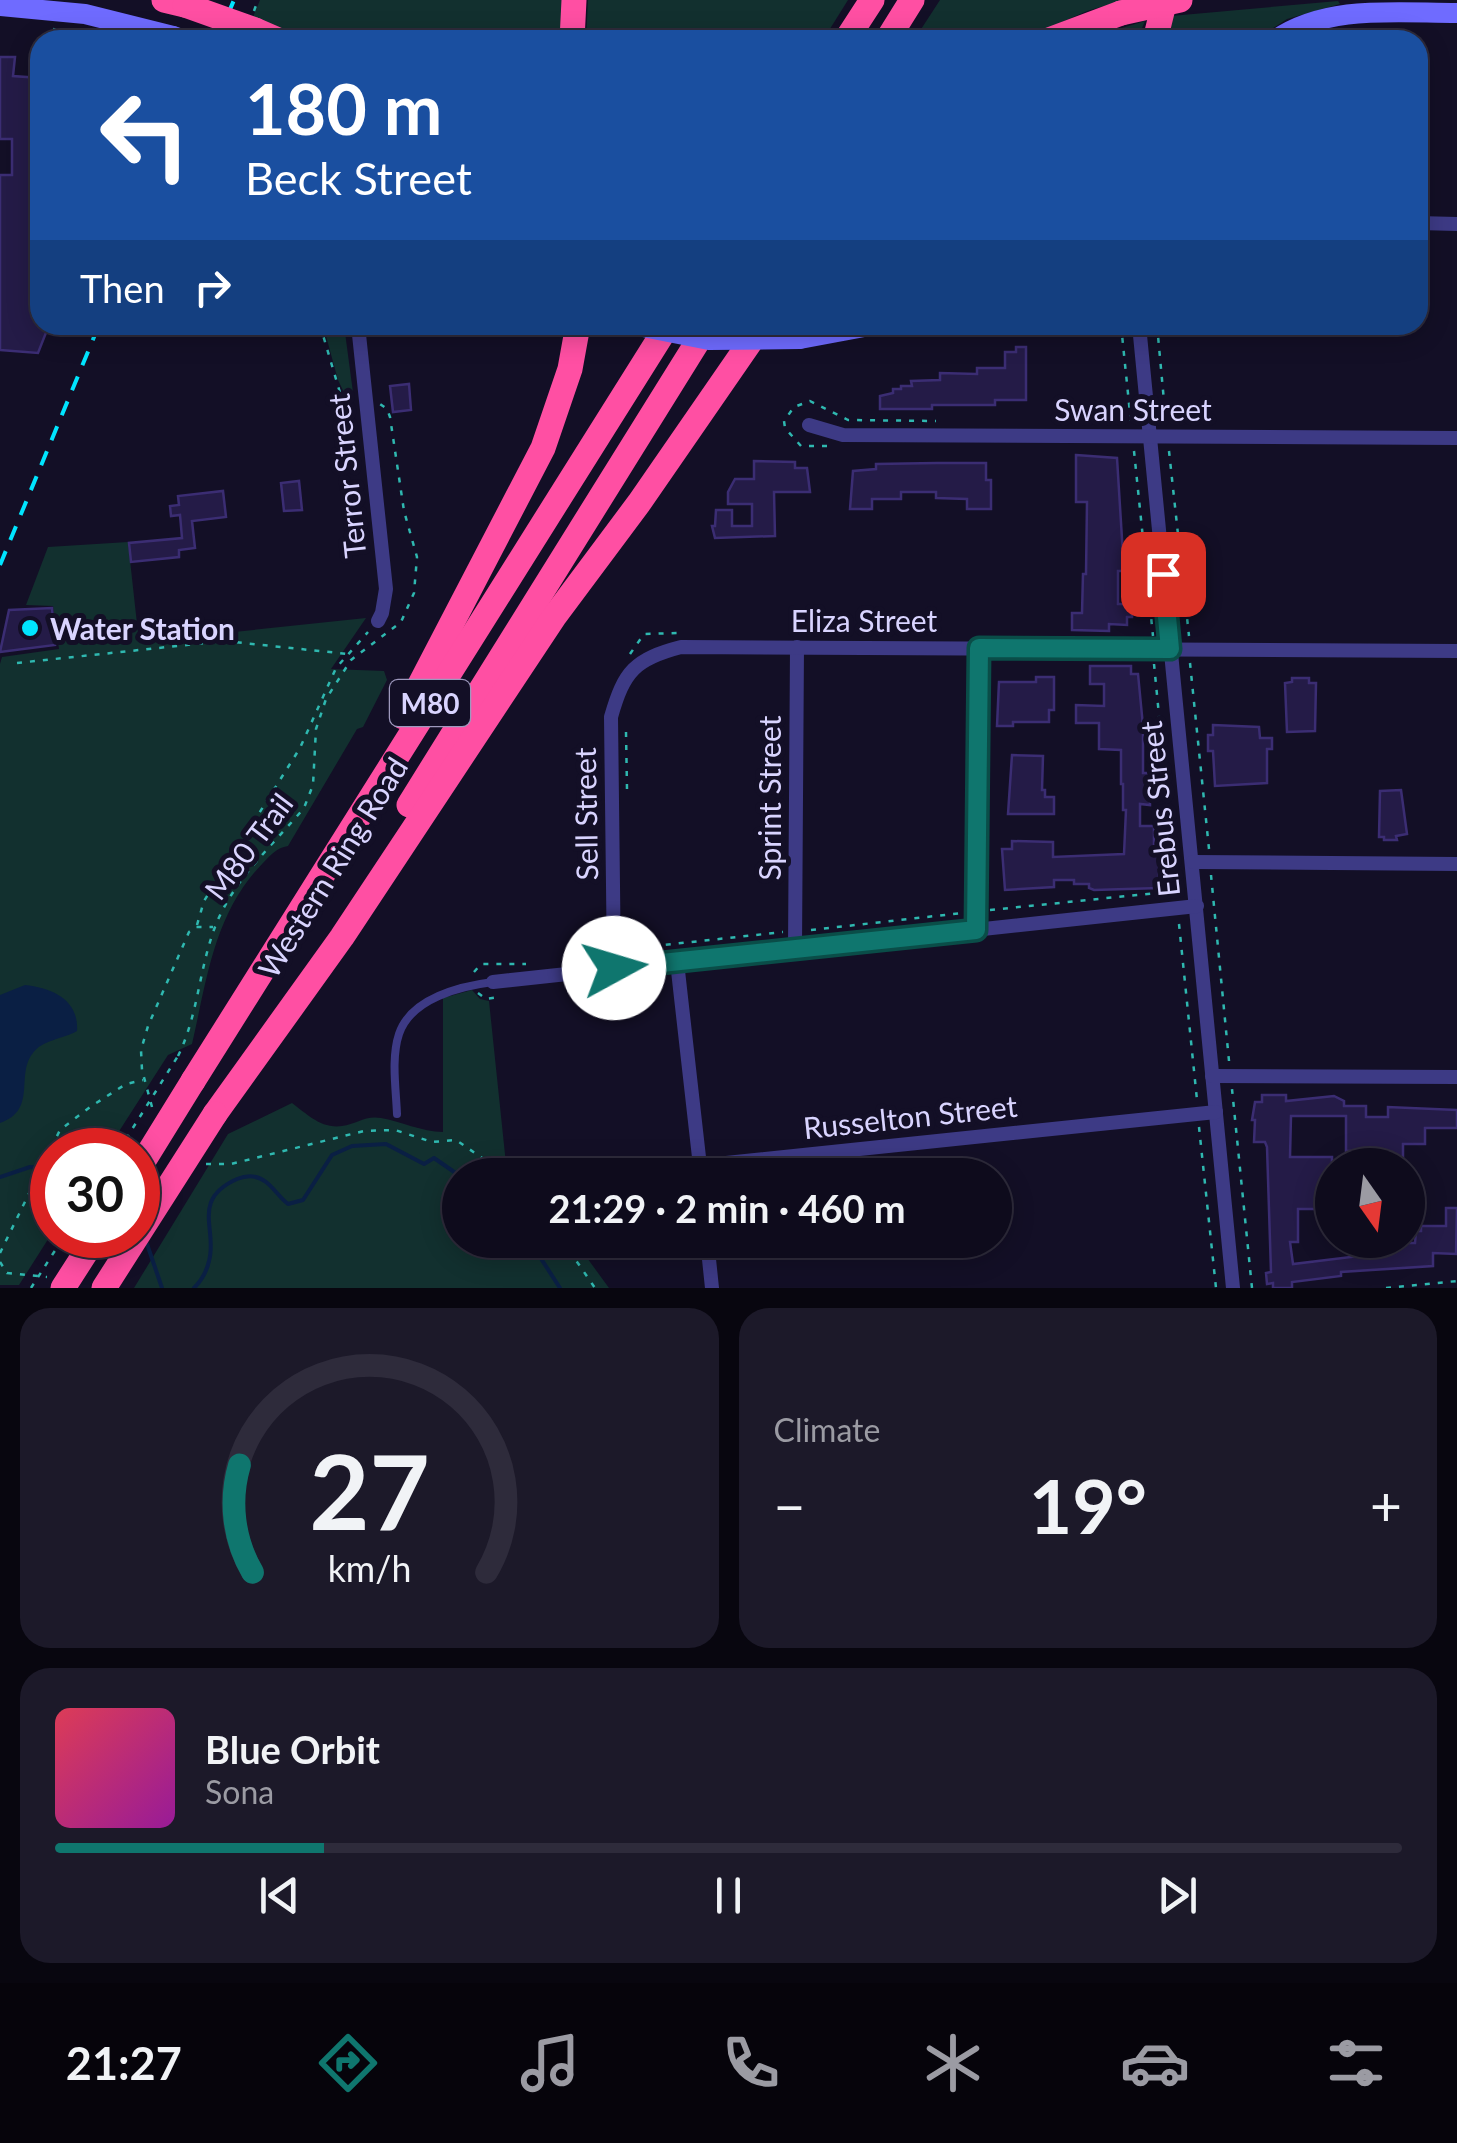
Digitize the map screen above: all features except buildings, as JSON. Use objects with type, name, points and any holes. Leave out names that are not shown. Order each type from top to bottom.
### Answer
[{"type":"highway","points":[[572,30],[574,0]]},
{"type":"highway","points":[[852,30],[872,0]]},
{"type":"highway","points":[[893,30],[912,0]]},
{"type":"highway","points":[[1158,30],[1165,0]]},
{"type":"highway","points":[[1076,30],[1121,13],[1180,0]]},
{"type":"highway","points":[[175,2],[252,30]]},
{"type":"highway","points":[[194,1081],[408,708],[508,517],[555,418],[577,335]]},
{"type":"highway","name":"Western Ring Road","points":[[160,1135],[662,335]]},
{"type":"highway","name":"Western Ring Road","points":[[104,1288],[702,335]]},
{"type":"highway","points":[[215,1114],[342,938],[544,631],[639,503],[755,335]]},
{"type":"highway","points":[[64,1288],[83,1258]]},
{"type":"main road","points":[[0,6],[84,14],[147,30]]},
{"type":"main road","points":[[1297,30],[1338,16],[1457,13]]},
{"type":"main road","points":[[684,335],[709,340],[800,340],[825,335]]},
{"type":"street","points":[[1428,224],[1457,224]]},
{"type":"street","name":"Terror Street","points":[[359,335],[386,589],[378,621]]},
{"type":"street","name":"Erebus Street","points":[[1139,335],[1233,1288]]},
{"type":"street","name":"Swan Street","points":[[810,425],[843,435],[1457,438]]},
{"type":"street","name":"Eliza Street","points":[[632,661],[682,647],[1457,650]]},
{"type":"street","name":"Sprint Street","points":[[795,949],[797,647]]},
{"type":"street","points":[[976,930],[979,648]]},
{"type":"street","name":"Sell Street","points":[[614,968],[611,717],[619,687],[632,661]]},
{"type":"street","points":[[1193,862],[1457,864]]},
{"type":"street","points":[[493,982],[1197,906]]},
{"type":"street","points":[[677,962],[700,1158]]},
{"type":"street","points":[[1212,1076],[1457,1077]]},
{"type":"street","name":"Russelton Street","points":[[807,1158],[1216,1112]]},
{"type":"street","points":[[710,1258],[712,1288]]},
{"type":"lane","points":[[397,1114],[396,1064],[401,1029],[432,1000],[473,984],[493,982]]},
{"type":"path","points":[[43,24],[56,30]]},
{"type":"path","name":"M80 Trail","points":[[132,1128],[178,1056],[199,995],[211,937],[227,900],[304,808],[311,793],[316,729],[326,700],[350,660],[401,622],[414,593],[417,557],[404,511],[390,417],[382,405],[348,404],[341,396],[323,335]]},
{"type":"path","points":[[1122,335],[1216,1288]]},
{"type":"path","points":[[1158,335],[1208,849]]},
{"type":"path","points":[[196,927],[204,901],[300,748],[336,668],[378,621]]},
{"type":"path","points":[[632,661],[644,634],[688,632]]},
{"type":"path","points":[[17,663],[224,641],[349,654]]},
{"type":"path","points":[[624,728],[627,792]]},
{"type":"path","points":[[614,950],[1176,891]]},
{"type":"path","points":[[511,993],[486,998],[473,984],[472,976],[481,964],[536,964]]},
{"type":"path","points":[[0,1254],[60,1130],[126,1084],[145,1080]]},
{"type":"path","points":[[308,1145],[364,1130],[395,1130],[432,1142],[456,1140],[482,1158]]},
{"type":"path","points":[[31,1288],[50,1258]]},
{"type":"path","points":[[574,1258],[595,1288]]},
{"type":"path","points":[[0,1262],[6,1273]]},
{"type":"path","points":[[1386,1288],[1457,1280]]},
{"type":"green space","points":[[260,0],[564,0],[562,30],[282,30],[253,17]]},
{"type":"green space","points":[[588,0],[848,0],[829,30],[586,30]]},
{"type":"green space","points":[[940,0],[1124,0],[1044,30],[920,30]]},
{"type":"green space","points":[[1338,1],[1340,4],[1287,19],[1270,30],[1166,30],[1171,16]]},
{"type":"green space","points":[[1145,21],[1141,30],[1115,30]]},
{"type":"green space","points":[[326,335],[345,335],[354,400],[348,401]]},
{"type":"green space","points":[[128,542],[139,642],[366,618],[331,669],[384,671],[387,680],[363,727],[357,729],[288,846],[263,863],[233,903],[208,971],[192,1044],[168,1055],[121,1128],[30,1128],[30,1258],[36,1258],[19,1285],[0,1285],[0,664],[2,657],[59,649],[53,606],[26,605],[48,547]]},
{"type":"green space","points":[[472,990],[480,999],[489,1001],[505,1158],[442,1158],[442,1258],[587,1258],[609,1288],[134,1288],[152,1258],[160,1258],[160,1245],[228,1134],[292,1103],[327,1125],[342,1126],[376,1117],[443,1132],[443,998]]},
{"type":"water","points":[[25,985],[45,989],[69,1004],[77,1031],[47,1042],[33,1053],[19,1110],[0,1123],[0,995]]},
{"type":"waterway","points":[[194,1288],[209,1261],[210,1206],[214,1196],[237,1179],[252,1176],[263,1180],[288,1204],[303,1200],[332,1155],[352,1146],[386,1144],[424,1164],[434,1158],[442,1164]]},
{"type":"waterway","points":[[0,1177],[30,1167]]},
{"type":"waterway","points":[[152,1258],[162,1288]]},
{"type":"waterway","points":[[541,1258],[560,1288]]},
{"type":"railway","points":[[221,30],[234,0]]},
{"type":"railway","points":[[0,565],[95,335]]},
{"type":"place","name":"Water Station","points":[[30,628]]},
{"type":"route","points":[[614,968],[976,930],[979,648],[1170,649],[1163,574]]}]
